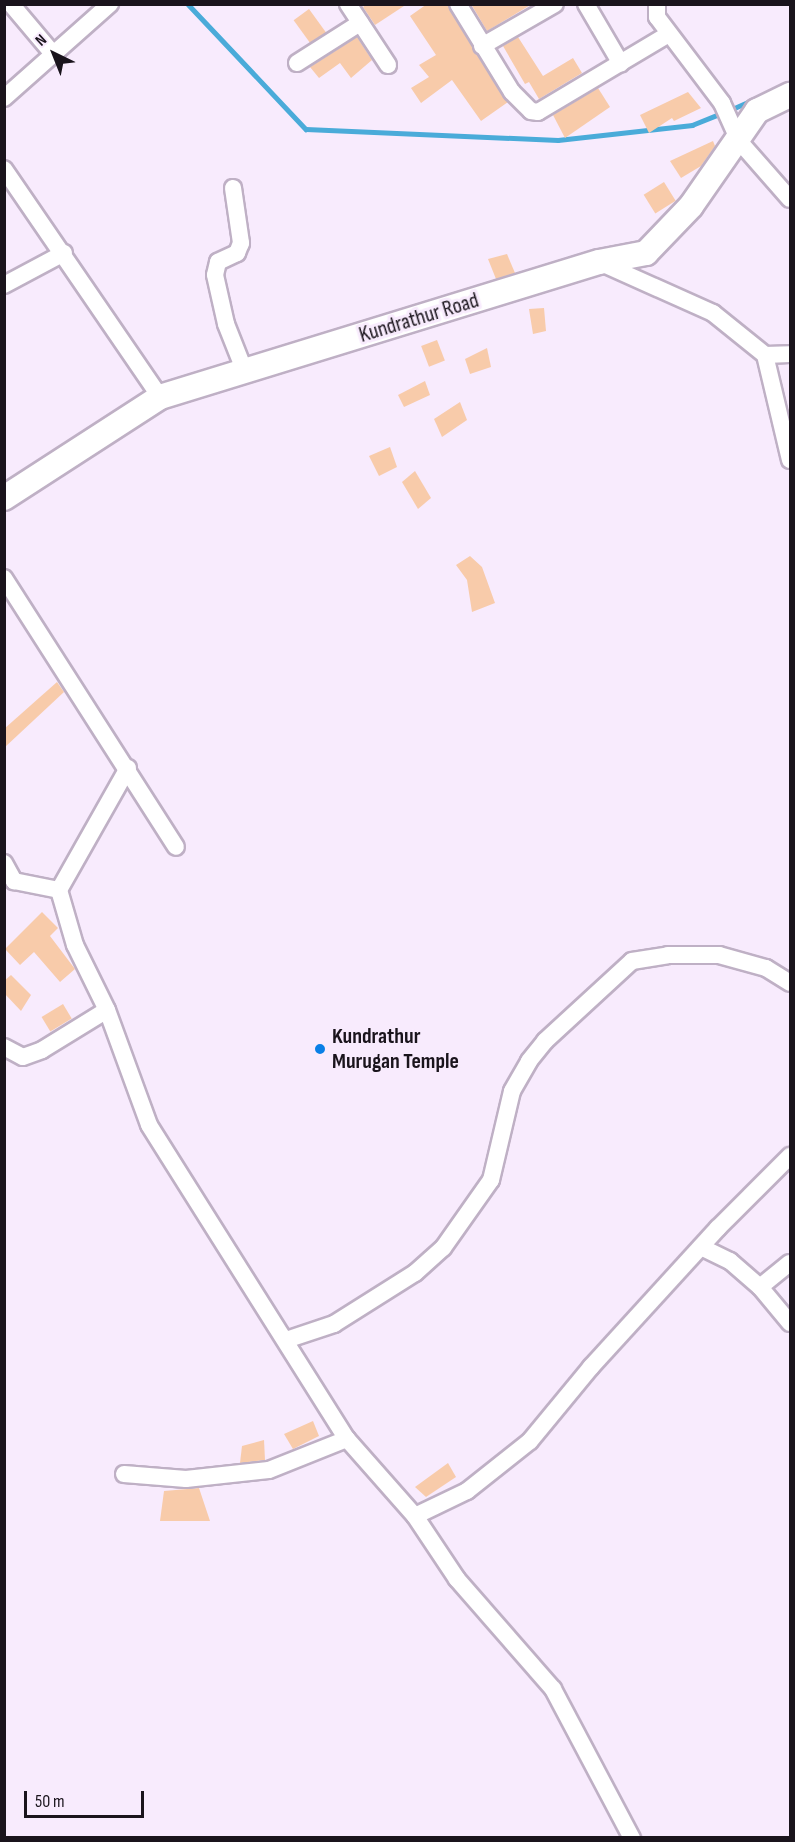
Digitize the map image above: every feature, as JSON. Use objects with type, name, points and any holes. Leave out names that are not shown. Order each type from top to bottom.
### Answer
[{"type":"street","points":[[11,4],[54,55]]},
{"type":"street","points":[[4,98],[110,4]]},
{"type":"street","points":[[348,4],[388,65]]},
{"type":"street","points":[[458,4],[512,92],[531,111],[538,112],[669,34]]},
{"type":"street","points":[[482,46],[555,4]]},
{"type":"street","points":[[586,4],[621,64]]},
{"type":"street","points":[[657,4],[657,16],[669,34],[722,103],[736,132],[790,199]]},
{"type":"street","points":[[297,63],[360,23]]},
{"type":"street","name":"Kundrathur Road","points":[[4,498],[160,397],[599,262],[646,253],[691,206],[736,132],[757,111],[790,95]]},
{"type":"street","points":[[4,169],[64,253],[160,397]]},
{"type":"street","points":[[232,188],[241,243],[237,253],[218,262],[215,275],[226,324],[245,372]]},
{"type":"street","points":[[4,285],[64,253]]},
{"type":"street","points":[[599,262],[714,313],[765,355],[790,460]]},
{"type":"street","points":[[765,355],[790,354]]},
{"type":"street","points":[[4,578],[128,768],[176,848]]},
{"type":"street","points":[[128,768],[59,890],[75,945],[107,1010],[149,1125],[347,1439],[415,1515],[457,1580],[553,1689],[632,1838]]},
{"type":"street","points":[[4,863],[9,886],[59,890]]},
{"type":"street","points":[[286,1340],[334,1324],[415,1273],[443,1248],[491,1180],[512,1091],[529,1061],[545,1041],[632,961],[668,955],[719,955],[766,968],[790,983]]},
{"type":"street","points":[[4,1047],[23,1057],[42,1050],[107,1010]]},
{"type":"street","points":[[415,1515],[467,1491],[530,1441],[591,1367],[701,1247],[790,1156]]},
{"type":"street","points":[[701,1247],[744,1270],[790,1323]]},
{"type":"street","points":[[760,1287],[790,1263]]},
{"type":"street","points":[[124,1474],[186,1479],[269,1470],[347,1439]]},
{"type":"building","points":[[367,4],[407,4],[375,25],[363,7]]},
{"type":"building","points":[[427,4],[448,4],[508,102],[481,121],[452,80],[421,103],[411,88],[429,77],[419,65],[436,55],[410,16]]},
{"type":"building","points":[[471,4],[532,4],[487,31]]},
{"type":"building","points":[[309,9],[326,32],[311,44],[294,20]]},
{"type":"building","points":[[357,37],[372,60],[351,78],[340,63],[319,78],[310,67]]},
{"type":"building","points":[[518,37],[543,76],[573,58],[582,73],[539,99],[529,82],[525,84],[503,46]]},
{"type":"building","points":[[598,88],[610,107],[565,138],[553,115]]},
{"type":"building","points":[[688,92],[701,108],[674,121],[672,118],[649,133],[640,115]]},
{"type":"building","points":[[713,141],[715,146],[701,166],[681,178],[670,161]]},
{"type":"building","points":[[664,182],[676,201],[655,213],[644,195]]},
{"type":"building","points":[[507,254],[515,273],[496,279],[488,259]]},
{"type":"building","points":[[544,308],[546,331],[533,334],[529,309]]},
{"type":"building","points":[[437,340],[445,361],[429,367],[421,346]]},
{"type":"building","points":[[487,348],[491,367],[470,374],[465,359]]},
{"type":"building","points":[[425,381],[430,395],[404,407],[398,395]]},
{"type":"building","points":[[460,402],[467,420],[442,437],[434,419]]},
{"type":"building","points":[[390,447],[397,467],[379,476],[369,456]]},
{"type":"building","points":[[415,471],[431,498],[418,509],[402,482]]},
{"type":"building","points":[[470,556],[482,567],[495,603],[472,612],[467,580],[456,565]]},
{"type":"building","points":[[57,682],[64,692],[4,748],[4,729]]},
{"type":"building","points":[[42,912],[58,928],[50,936],[75,969],[60,982],[34,952],[20,965],[5,949]]},
{"type":"building","points":[[11,975],[31,995],[21,1011],[4,993],[4,981]]},
{"type":"building","points":[[63,1004],[72,1019],[50,1031],[42,1017]]},
{"type":"building","points":[[313,1421],[319,1436],[293,1449],[284,1434]]},
{"type":"building","points":[[264,1440],[265,1460],[240,1463],[242,1446]]},
{"type":"building","points":[[448,1463],[456,1477],[426,1497],[415,1487]]},
{"type":"building","points":[[199,1488],[210,1521],[160,1521],[164,1491]]},
{"type":"waterway","points":[[188,4],[306,129],[558,140],[692,125],[722,113]]},
{"type":"waterway","points":[[730,110],[755,99]]},
{"type":"place","name":"Kundrathur Murugan Temple","points":[[320,1049]]}]
